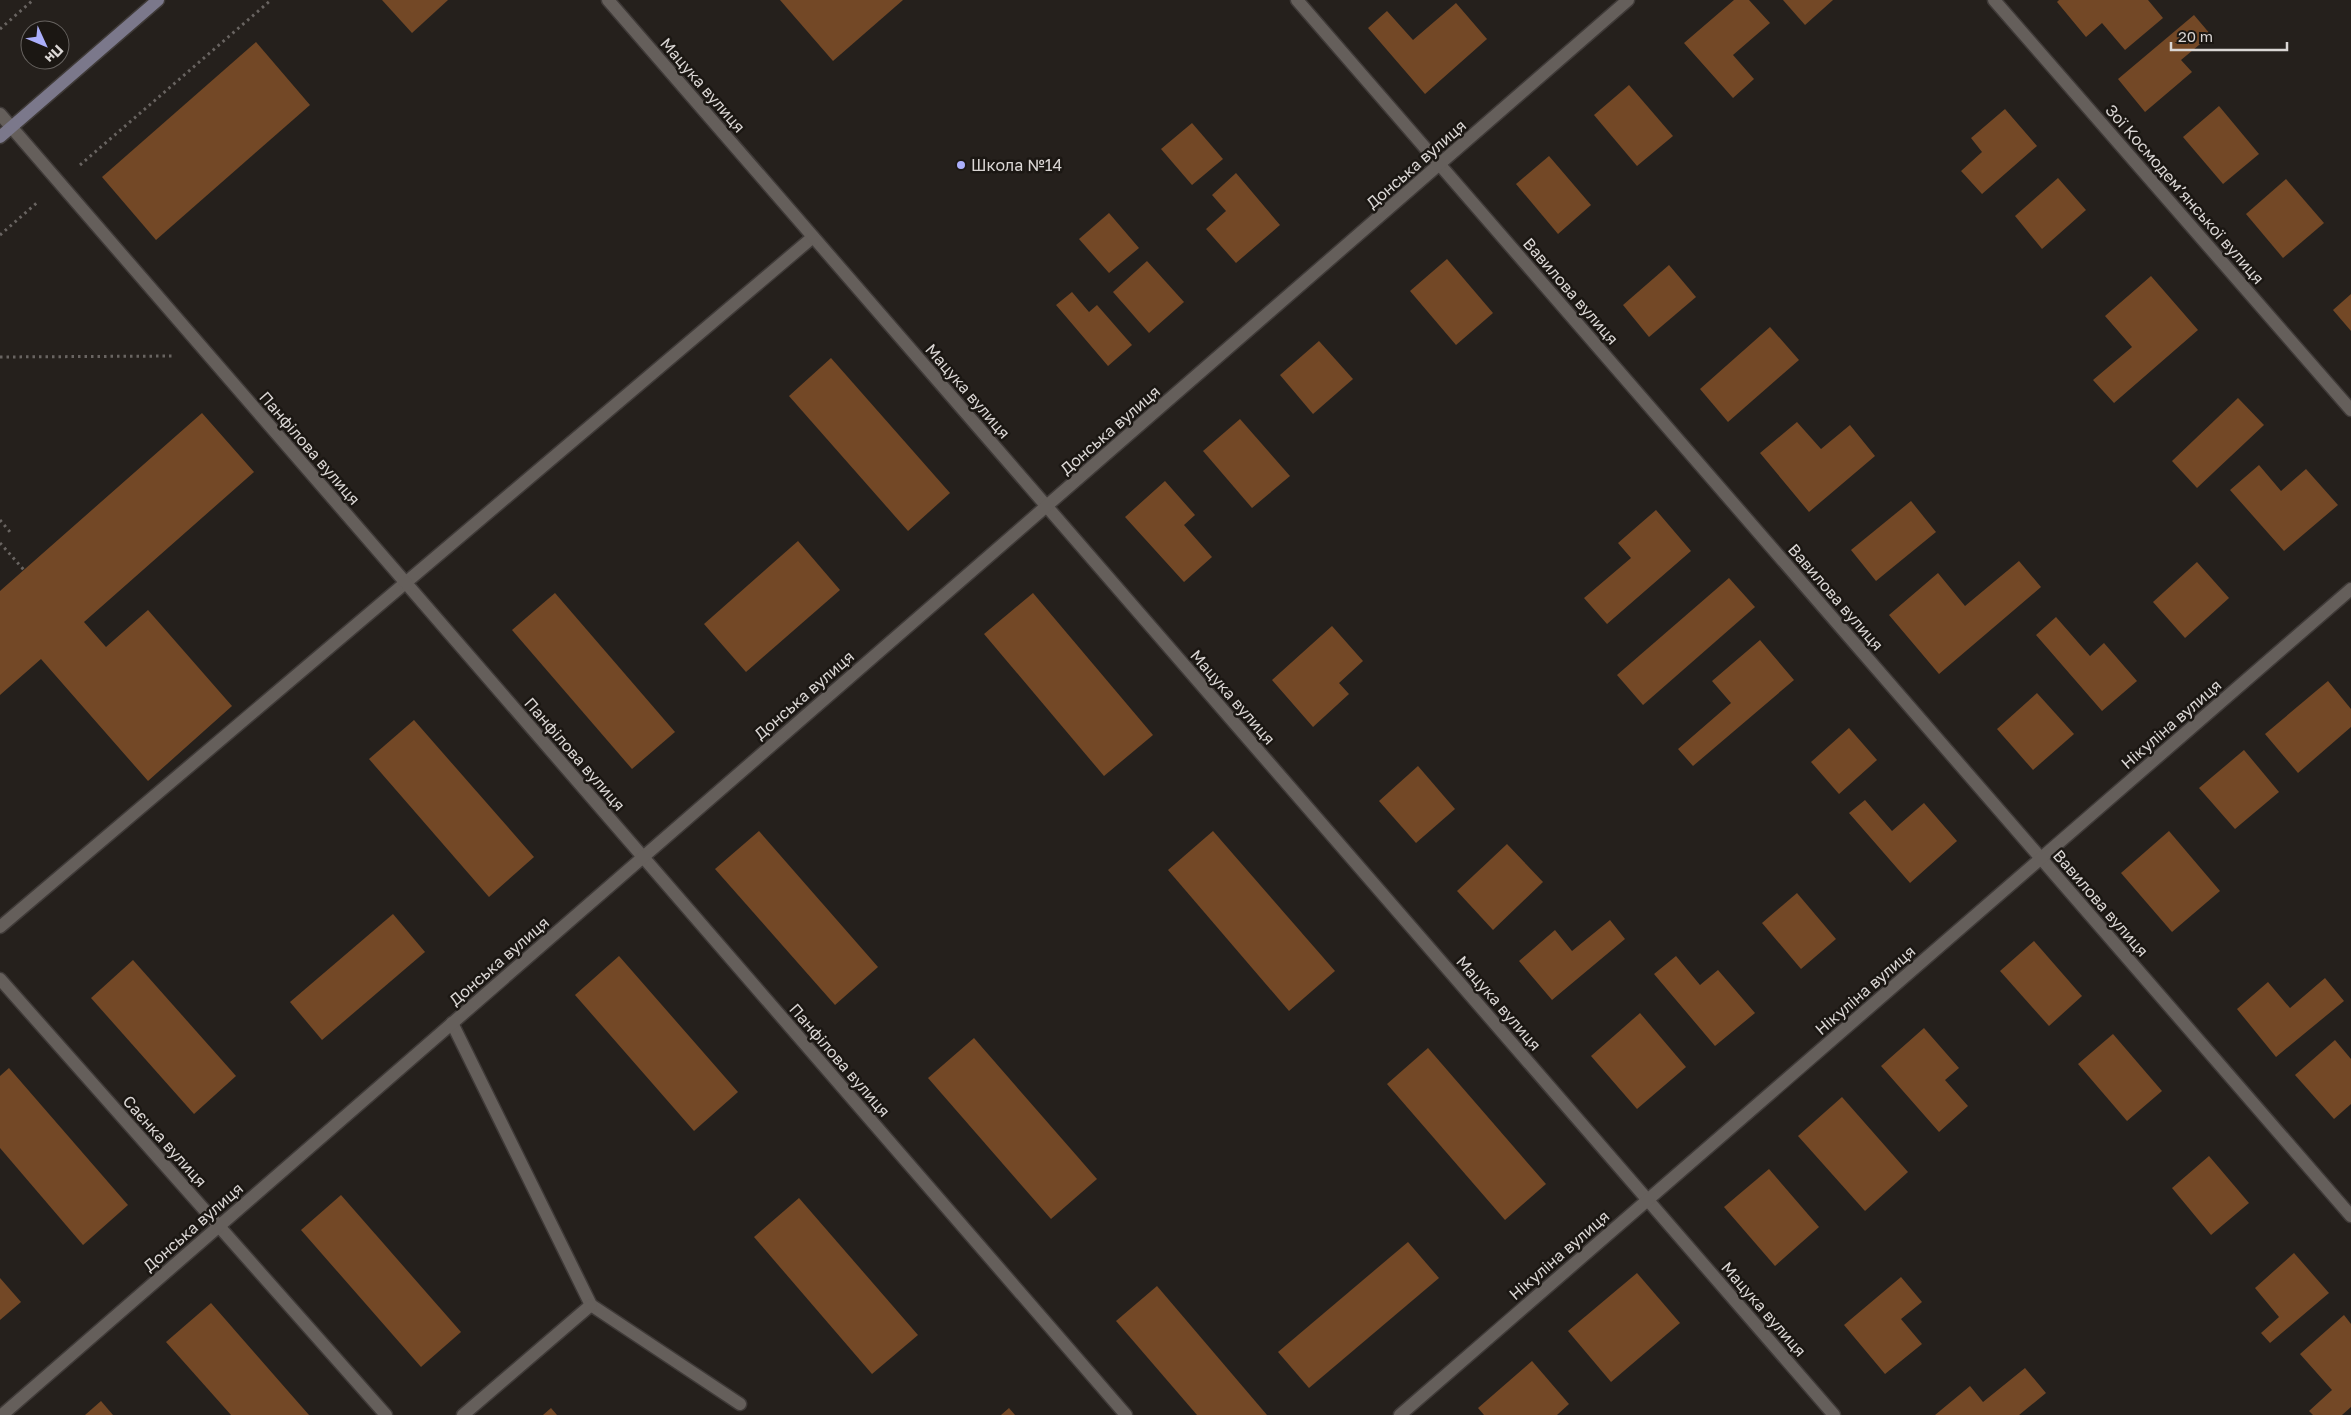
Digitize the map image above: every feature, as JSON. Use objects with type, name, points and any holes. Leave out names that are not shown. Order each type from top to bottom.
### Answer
[{"type":"street","points":[[0,137],[158,0]]},
{"type":"street","name":"Мацука вулиця","points":[[608,0],[1834,1415]]},
{"type":"street","name":"Вавилова вулиця","points":[[1297,0],[2351,1216]]},
{"type":"street","name":"Донська вулиця","points":[[2,1415],[1628,0]]},
{"type":"street","name":"Зої Космодем’янської вулиця","points":[[1994,0],[2351,410]]},
{"type":"street","name":"Панфілова вулиця","points":[[0,114],[1126,1415]]},
{"type":"street","points":[[0,927],[813,237]]},
{"type":"street","name":"Нікуліна вулиця","points":[[1400,1415],[2351,589]]},
{"type":"street","name":"Саєнка вулиця","points":[[0,979],[386,1415]]},
{"type":"street","points":[[452,1023],[591,1305],[740,1404]]},
{"type":"street","points":[[463,1415],[591,1305]]},
{"type":"path","points":[[0,29],[33,0]]},
{"type":"path","points":[[0,234],[271,0]]},
{"type":"path","points":[[0,357],[210,356]]},
{"type":"path","points":[[0,520],[10,532]]},
{"type":"path","points":[[0,543],[24,570]]},
{"type":"building","points":[[382,0],[448,0],[412,33]]},
{"type":"building","points":[[780,0],[903,0],[833,61]]},
{"type":"building","points":[[1734,0],[1749,0],[1770,23],[1733,55],[1754,79],[1733,98],[1684,43]]},
{"type":"building","points":[[1783,0],[1833,0],[1805,25]]},
{"type":"building","points":[[2059,0],[2148,0],[2163,18],[2125,50],[2102,23],[2086,37],[2057,2]]},
{"type":"building","points":[[1456,3],[1487,39],[1425,94],[1368,28],[1387,11],[1413,40]]},
{"type":"building","points":[[2194,15],[2211,35],[2181,60],[2192,72],[2145,112],[2118,79]]},
{"type":"building","points":[[256,42],[310,105],[156,240],[102,177]]},
{"type":"building","points":[[1629,85],[1673,136],[1637,166],[1594,115]]},
{"type":"building","points":[[2219,106],[2259,154],[2223,184],[2183,137]]},
{"type":"building","points":[[2005,109],[2037,146],[1982,194],[1961,171],[1982,152],[1971,138]]},
{"type":"building","points":[[1192,123],[1223,159],[1192,185],[1161,149]]},
{"type":"building","points":[[1549,156],[1591,205],[1558,234],[1516,184]]},
{"type":"building","points":[[1236,173],[1280,225],[1236,263],[1206,229],[1226,211],[1212,195]]},
{"type":"building","points":[[2058,178],[2086,210],[2042,249],[2015,216]]},
{"type":"building","points":[[2286,179],[2324,223],[2283,258],[2246,214]]},
{"type":"building","points":[[1109,213],[1139,248],[1109,273],[1079,239]]},
{"type":"building","points":[[1447,259],[1493,313],[1456,345],[1410,291]]},
{"type":"building","points":[[1147,261],[1184,302],[1149,333],[1113,292]]},
{"type":"building","points":[[1669,265],[1696,297],[1649,337],[1623,305]]},
{"type":"building","points":[[2151,276],[2198,330],[2114,403],[2093,380],[2132,347],[2105,316]]},
{"type":"building","points":[[1072,292],[1089,312],[1097,305],[1132,345],[1108,366],[1056,305]]},
{"type":"building","points":[[2351,294],[2351,331],[2333,310]]},
{"type":"building","points":[[1770,327],[1799,360],[1728,422],[1700,389]]},
{"type":"building","points":[[1319,341],[1353,379],[1313,414],[1280,375]]},
{"type":"building","points":[[831,358],[950,493],[908,531],[789,396]]},
{"type":"building","points":[[2238,398],[2264,425],[2197,488],[2172,461]]},
{"type":"building","points":[[202,413],[254,472],[84,622],[106,647],[148,610],[232,706],[148,781],[41,659],[0,695],[0,591]]},
{"type":"building","points":[[1240,419],[1290,476],[1252,508],[1203,451]]},
{"type":"building","points":[[1797,422],[1821,449],[1850,425],[1875,456],[1809,512],[1760,453]]},
{"type":"building","points":[[2259,465],[2281,491],[2306,469],[2338,505],[2284,551],[2230,490]]},
{"type":"building","points":[[1165,481],[1195,515],[1184,525],[1212,557],[1184,582],[1125,517]]},
{"type":"building","points":[[1911,501],[1936,532],[1876,581],[1851,550]]},
{"type":"building","points":[[1656,510],[1691,551],[1607,624],[1584,598],[1631,558],[1618,543]]},
{"type":"building","points":[[798,541],[840,590],[746,672],[704,624]]},
{"type":"building","points":[[2019,561],[2041,587],[1939,674],[1889,615],[1938,573],[1965,606]]},
{"type":"building","points":[[2197,562],[2229,598],[2185,638],[2153,602]]},
{"type":"building","points":[[1729,578],[1755,607],[1643,705],[1617,675]]},
{"type":"building","points":[[555,593],[675,732],[632,769],[512,630]]},
{"type":"building","points":[[1033,593],[1153,735],[1104,776],[984,634]]},
{"type":"building","points":[[2056,617],[2090,656],[2104,643],[2137,681],[2102,711],[2036,635]]},
{"type":"building","points":[[1332,626],[1363,661],[1339,683],[1349,694],[1313,727],[1272,680]]},
{"type":"building","points":[[1760,640],[1794,680],[1693,766],[1678,749],[1731,703],[1712,681]]},
{"type":"building","points":[[2328,681],[2351,709],[2351,727],[2298,773],[2265,734]]},
{"type":"building","points":[[2037,693],[2074,734],[2033,770],[1997,729]]},
{"type":"building","points":[[414,720],[534,857],[489,897],[369,759]]},
{"type":"building","points":[[1849,728],[1877,760],[1839,794],[1811,762]]},
{"type":"building","points":[[2244,750],[2279,792],[2235,829],[2199,788]]},
{"type":"building","points":[[1418,766],[1455,809],[1416,843],[1379,801]]},
{"type":"building","points":[[1865,800],[1892,831],[1924,803],[1957,841],[1910,883],[1849,813]]},
{"type":"building","points":[[759,831],[878,967],[835,1005],[715,869]]},
{"type":"building","points":[[1213,831],[1335,971],[1289,1011],[1168,870]]},
{"type":"building","points":[[2169,831],[2220,891],[2172,932],[2121,873]]},
{"type":"building","points":[[1507,844],[1543,882],[1493,930],[1457,891]]},
{"type":"building","points":[[1797,893],[1836,939],[1801,969],[1762,923]]},
{"type":"building","points":[[393,914],[425,952],[322,1040],[290,1002]]},
{"type":"building","points":[[1610,920],[1625,939],[1552,1000],[1519,961],[1555,930],[1572,951]]},
{"type":"building","points":[[2034,941],[2082,996],[2049,1026],[2000,971]]},
{"type":"building","points":[[619,956],[738,1092],[694,1131],[575,995]]},
{"type":"building","points":[[1676,956],[1700,985],[1718,970],[1755,1013],[1715,1046],[1654,974]]},
{"type":"building","points":[[133,960],[236,1076],[194,1114],[91,998]]},
{"type":"building","points":[[2325,978],[2344,1001],[2276,1057],[2237,1009],[2268,982],[2290,1008]]},
{"type":"building","points":[[1640,1013],[1686,1067],[1637,1109],[1591,1056]]},
{"type":"building","points":[[1924,1028],[1959,1068],[1945,1080],[1968,1106],[1939,1132],[1881,1066]]},
{"type":"building","points":[[2113,1034],[2162,1091],[2127,1121],[2078,1064]]},
{"type":"building","points":[[974,1038],[1097,1179],[1051,1219],[928,1078]]},
{"type":"building","points":[[2335,1040],[2351,1059],[2351,1104],[2334,1119],[2295,1075]]},
{"type":"building","points":[[1428,1048],[1546,1184],[1505,1220],[1387,1084]]},
{"type":"building","points":[[9,1068],[128,1205],[83,1245],[0,1148],[0,1076]]},
{"type":"building","points":[[1842,1097],[1908,1172],[1865,1211],[1798,1136]]},
{"type":"building","points":[[2209,1156],[2249,1203],[2211,1235],[2172,1188]]},
{"type":"building","points":[[1769,1169],[1819,1227],[1775,1266],[1724,1207]]},
{"type":"building","points":[[341,1195],[461,1332],[421,1367],[301,1230]]},
{"type":"building","points":[[799,1198],[918,1335],[872,1374],[754,1237]]},
{"type":"building","points":[[1408,1242],[1439,1278],[1309,1388],[1278,1352]]},
{"type":"building","points":[[2294,1253],[2329,1293],[2270,1343],[2261,1333],[2279,1317],[2255,1288]]},
{"type":"building","points":[[1637,1273],[1680,1323],[1611,1382],[1568,1331]]},
{"type":"building","points":[[1901,1277],[1922,1302],[1901,1319],[1922,1344],[1885,1374],[1844,1325]]},
{"type":"building","points":[[0,1278],[21,1302],[0,1320]]},
{"type":"building","points":[[1157,1286],[1267,1415],[1197,1415],[1116,1321]]},
{"type":"building","points":[[211,1303],[309,1415],[231,1415],[166,1342]]},
{"type":"building","points":[[2344,1315],[2351,1324],[2351,1407],[2342,1415],[2313,1415],[2309,1411],[2332,1390],[2300,1354]]},
{"type":"building","points":[[1532,1361],[1569,1404],[1557,1415],[1484,1415],[1478,1408]]},
{"type":"building","points":[[2025,1368],[2046,1393],[2019,1415],[1935,1415],[1970,1386],[1983,1402]]},
{"type":"building","points":[[101,1401],[113,1415],[85,1415]]},
{"type":"building","points":[[551,1408],[557,1415],[543,1415]]},
{"type":"building","points":[[1009,1408],[1015,1415],[1001,1415]]},
{"type":"place","name":"Школа №14","points":[[961,165]]}]
